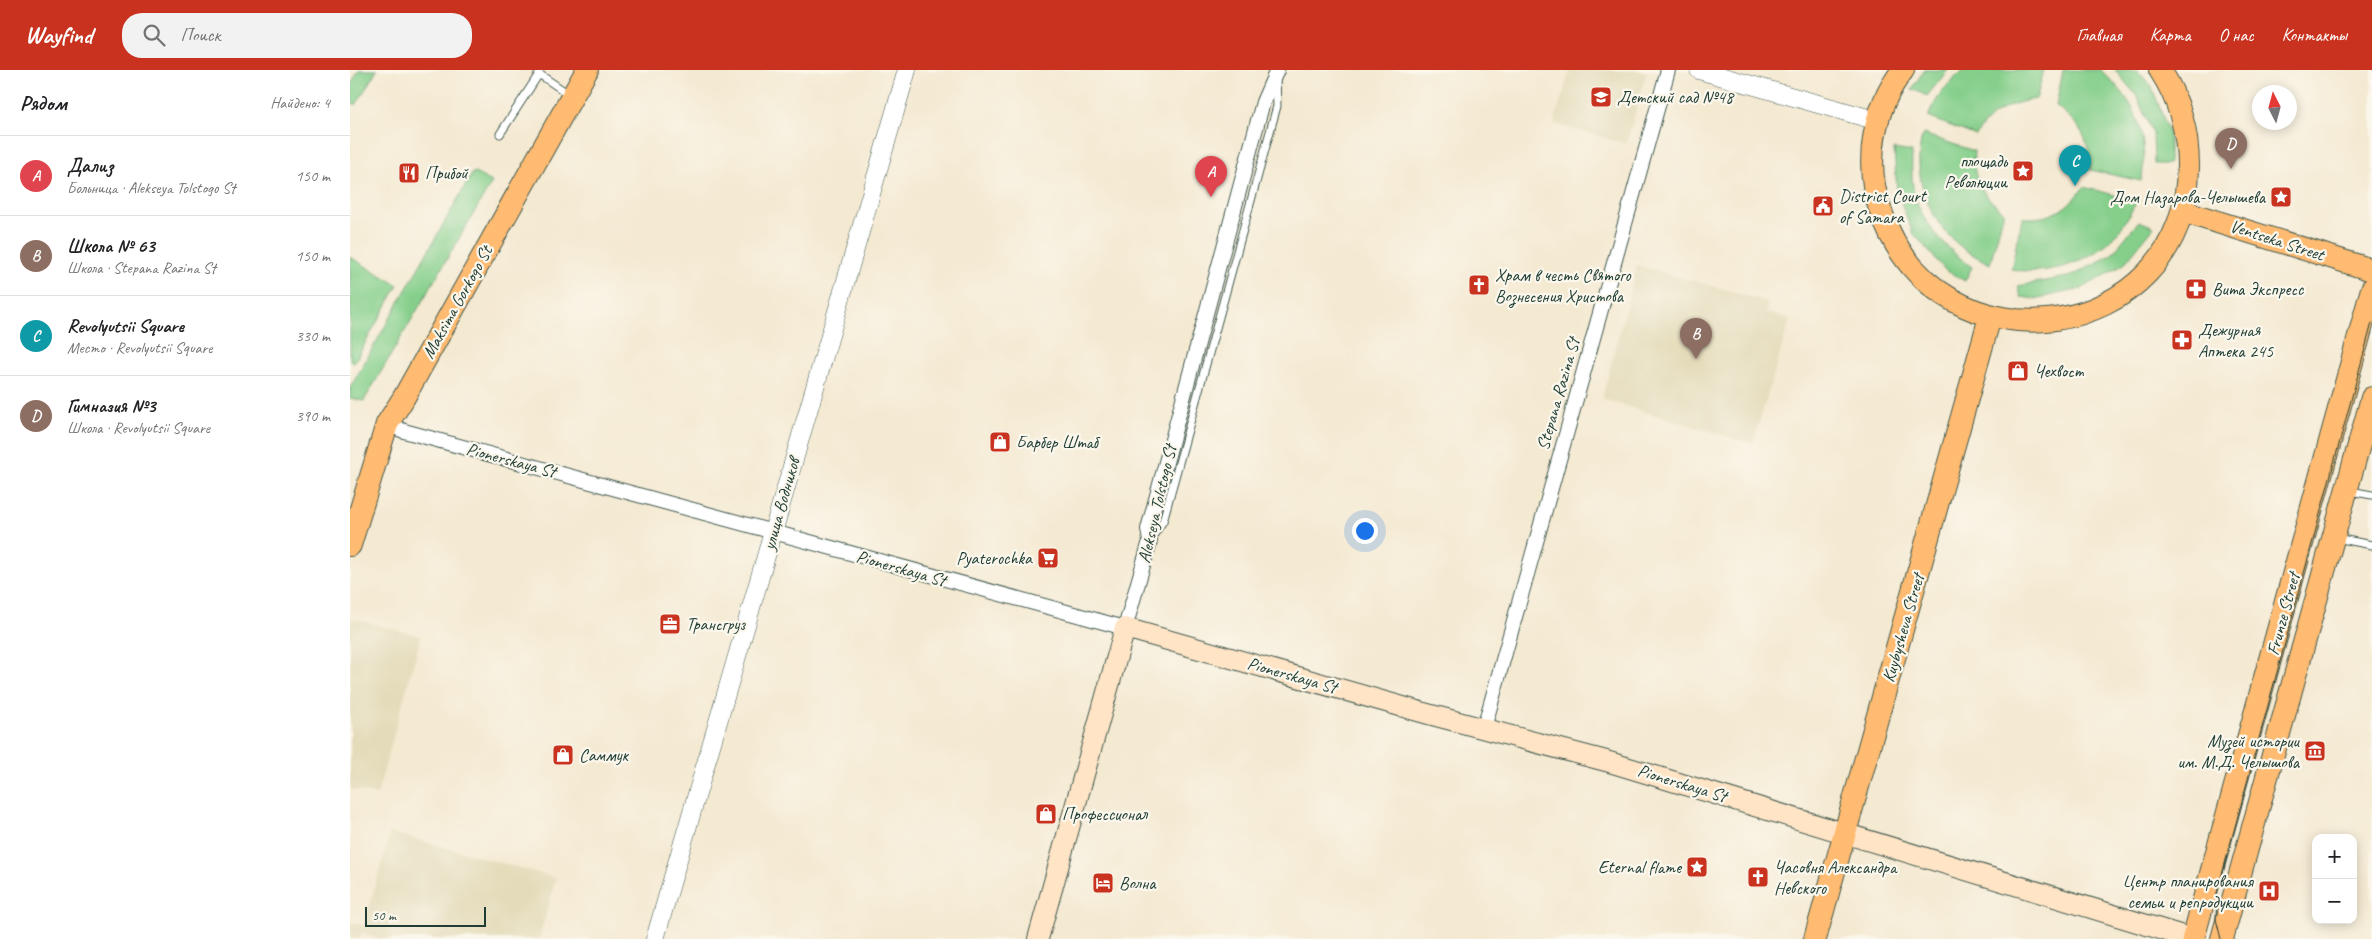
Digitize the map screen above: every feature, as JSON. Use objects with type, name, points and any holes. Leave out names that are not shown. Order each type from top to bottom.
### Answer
[{"type":"main road","name":"Maksima Gorkogo St","points":[[350,545],[386,424],[402,399],[587,70]]},
{"type":"main road","points":[[1903,70],[1886,96],[1873,144],[1875,195],[1890,236],[1902,257],[1918,275],[1940,294],[1990,317],[2014,321],[2044,322],[2088,312],[2116,298],[2132,286],[2161,255],[2173,234],[2182,211],[2188,182],[2188,146],[2178,102],[2160,70]]},
{"type":"main road","name":"Ventseka Street","points":[[2182,211],[2372,270]]},
{"type":"main road","name":"Frunze Street","points":[[2194,939],[2372,289]]},
{"type":"main road","name":"Kuybysheva Street","points":[[1815,939],[1990,317]]},
{"type":"main road","name":"Frunze Street","points":[[2222,939],[2347,490],[2367,435],[2372,398]]},
{"type":"main road","name":"Pionerskaya St","points":[[1125,628],[1606,761],[2198,939]]},
{"type":"main road","name":"Alekseya Tolstogo St","points":[[1038,939],[1125,628]]},
{"type":"street","name":"улица Водников","points":[[655,939],[907,70]]},
{"type":"street","name":"Stepana Razina St","points":[[1484,728],[1668,70]]},
{"type":"street","points":[[1699,70],[1878,121]]},
{"type":"street","name":"Alekseya Tolstogo St","points":[[1125,628],[1150,541],[1148,529],[1262,102],[1276,72]]},
{"type":"street","name":"Pionerskaya St","points":[[386,424],[404,431],[1125,628]]},
{"type":"lane","points":[[500,134],[539,74],[572,97]]},
{"type":"lane","points":[[2347,490],[2372,495]]},
{"type":"lane","points":[[2334,537],[2342,541],[2372,545]]},
{"type":"shaded area","name":"Детский сад №48","points":[[1570,70],[1647,71],[1626,144],[1554,124]]},
{"type":"shaded area","points":[[1637,265],[1768,302],[1766,312],[1790,319],[1753,444],[1602,399]]},
{"type":"shaded area","points":[[350,618],[421,636],[377,795],[350,789]]},
{"type":"shaded area","points":[[390,832],[556,878],[539,939],[383,939],[362,933],[360,939],[350,939],[350,922],[364,926]]},
{"type":"green space","points":[[359,70],[377,70],[356,105],[350,101],[350,86]]},
{"type":"green space","points":[[1924,70],[1948,70],[1927,96],[1912,89]]},
{"type":"green space","points":[[1965,70],[2044,70],[2036,99],[2018,103],[2001,110],[1988,121],[1976,136],[1928,117],[1934,103],[1943,90]]},
{"type":"green space","points":[[2063,70],[2101,70],[2124,95],[2137,118],[2140,128],[2144,160],[2141,181],[2090,170],[2090,159],[2086,141],[2078,126],[2056,106]]},
{"type":"green space","points":[[2115,70],[2137,70],[2152,87],[2169,133],[2169,164],[2154,164],[2153,134],[2136,95]]},
{"type":"green space","points":[[1923,134],[1974,151],[1975,170],[1980,186],[1996,206],[2004,212],[1990,264],[1960,246],[1949,236],[1931,210],[1921,180],[1919,164]]},
{"type":"green space","points":[[1894,149],[1912,152],[1913,187],[1916,199],[1927,222],[1935,233],[1953,252],[1972,267],[1965,281],[1945,270],[1913,233],[1897,193]]},
{"type":"green space","points":[[473,172],[492,182],[364,401],[350,398],[350,388]]},
{"type":"green space","points":[[2084,187],[2137,201],[2119,231],[2097,251],[2070,265],[2040,271],[2011,269],[2022,218],[2042,217],[2057,212],[2071,202]]},
{"type":"green space","points":[[2139,221],[2154,227],[2123,265],[2081,289],[2034,299],[2021,297],[2018,286],[2072,276],[2111,255]]},
{"type":"green space","points":[[350,257],[398,285],[354,363],[350,361]]},
{"type":"tram line","points":[[2221,939],[2216,919],[2217,893],[2372,323]]},
{"type":"place","name":"Детский сад №48","points":[[1601,97]]},
{"type":"place","name":"Гимназия №3","points":[[2231,169]]},
{"type":"place","name":"площадь Революции","points":[[2023,171]]},
{"type":"place","name":"Прибой","points":[[409,173]]},
{"type":"place","name":"Revolyutsii Square","points":[[2075,186]]},
{"type":"place","name":"Дализ","points":[[1211,197]]},
{"type":"place","name":"Дом Назарова-Челышева","points":[[2281,197]]},
{"type":"place","name":"District Court of Samara","points":[[1823,206]]},
{"type":"place","name":"Храм в честь Святого Вознесения Христова","points":[[1479,285]]},
{"type":"place","name":"Вита Экспресс","points":[[2196,289]]},
{"type":"place","name":"Дежурная Аптека 245","points":[[2182,340]]},
{"type":"place","name":"Школа № 63","points":[[1696,359]]},
{"type":"place","name":"Чехвост","points":[[2018,371]]},
{"type":"place","name":"Барбер Штаб","points":[[1000,442]]},
{"type":"place","name":"Pyaterochka","points":[[1048,558]]},
{"type":"place","name":"Трансгруз","points":[[670,624]]},
{"type":"place","name":"Музей истории им. М.Д. Челышова","points":[[2315,751]]},
{"type":"place","name":"Саммук","points":[[563,755]]},
{"type":"place","name":"Профессионал","points":[[1046,814]]},
{"type":"place","name":"Eternal flame","points":[[1697,867]]},
{"type":"place","name":"Часовня Александра Невского","points":[[1758,877]]},
{"type":"place","name":"Волна","points":[[1103,883]]},
{"type":"place","name":"Центр планирования семьи и репродукции","points":[[2269,891]]}]
